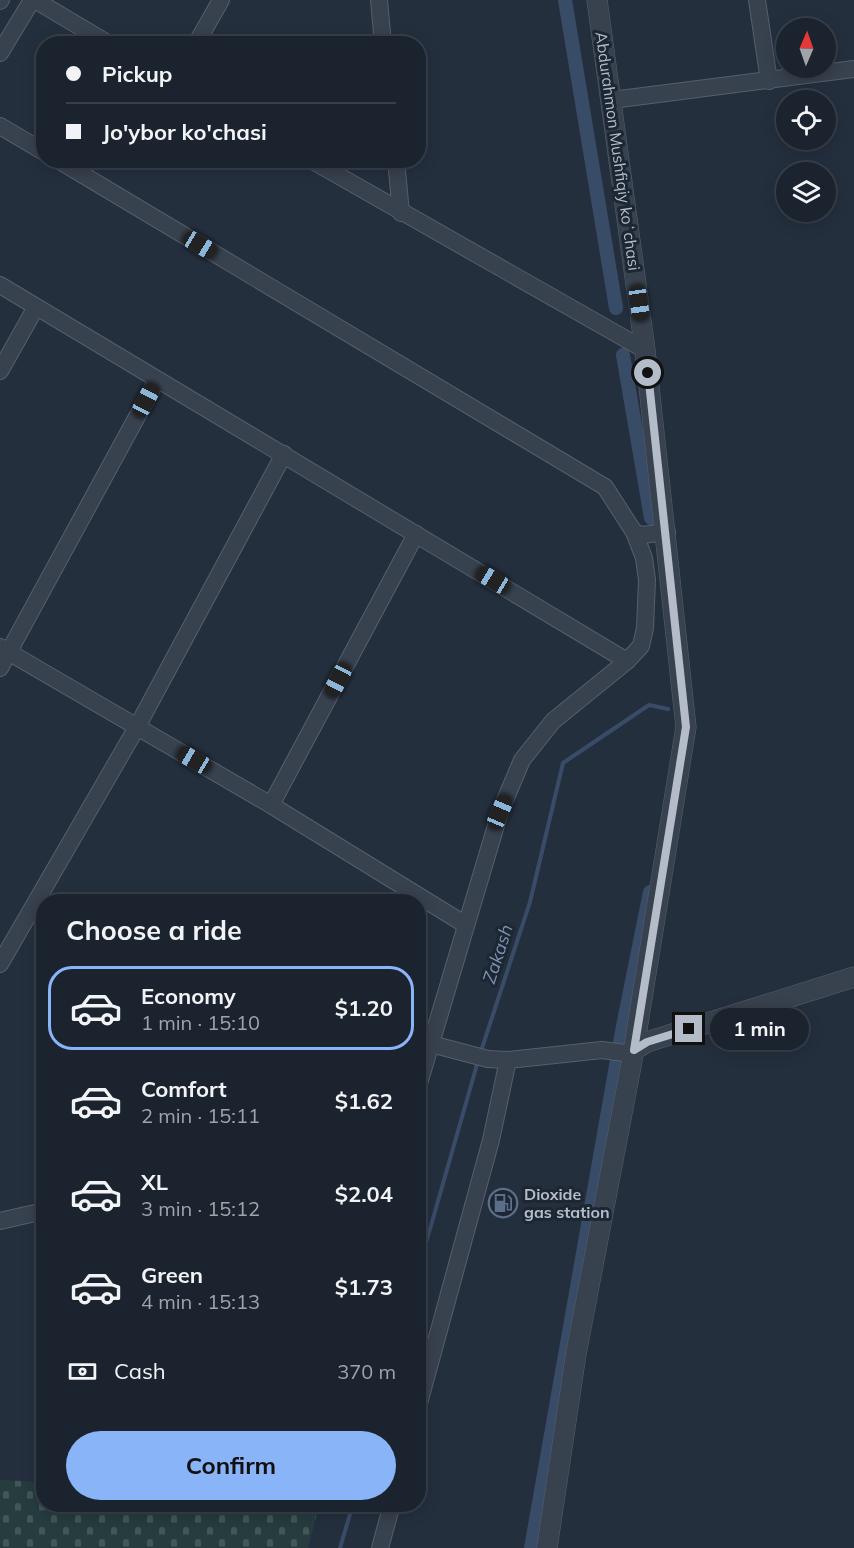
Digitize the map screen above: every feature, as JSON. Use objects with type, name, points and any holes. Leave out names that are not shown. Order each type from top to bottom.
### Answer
[{"type":"street","points":[[0,53],[33,0],[95,36]]},
{"type":"street","points":[[201,36],[221,0]]},
{"type":"street","points":[[379,0],[382,36]]},
{"type":"street","name":"Abdurahmon Mushfiqiy koʻchasi","points":[[547,1548],[578,1342],[686,727],[667,532],[645,350],[597,0]]},
{"type":"street","points":[[757,0],[769,81]]},
{"type":"street","points":[[612,100],[854,69]]},
{"type":"street","points":[[0,126],[36,147]]},
{"type":"street","points":[[71,168],[605,487],[634,532],[644,558],[646,580],[645,628],[641,646],[627,661],[553,721],[522,760],[500,812],[466,925],[439,1046],[426,1071]]},
{"type":"street","points":[[325,168],[645,350]]},
{"type":"street","points":[[397,168],[401,213]]},
{"type":"street","points":[[0,285],[627,661]]},
{"type":"street","points":[[0,371],[36,307]]},
{"type":"street","points":[[0,668],[4,650],[157,380]]},
{"type":"street","points":[[40,894],[137,727],[284,454]]},
{"type":"street","points":[[634,532],[642,535],[667,532]]},
{"type":"street","points":[[271,805],[417,534]]},
{"type":"street","points":[[4,650],[271,805],[416,894]]},
{"type":"street","points":[[426,900],[466,925]]},
{"type":"street","points":[[0,964],[36,902]]},
{"type":"street","points":[[439,1046],[488,1059],[508,1060],[602,1050],[630,1052],[647,1042],[854,977]]},
{"type":"street","points":[[426,1378],[491,1140],[508,1060]]},
{"type":"street","points":[[0,1221],[36,1213]]},
{"type":"street","points":[[380,1548],[390,1512]]},
{"type":"green space","points":[[0,1480],[36,1482],[36,1512],[317,1512],[308,1548],[0,1548]]},
{"type":"waterway","points":[[565,0],[616,308]]},
{"type":"waterway","points":[[623,355],[651,518]]},
{"type":"waterway","name":"Zakash","points":[[480,1054],[530,902],[563,763],[649,705],[668,709]]},
{"type":"waterway","points":[[531,1548],[623,1026],[650,892]]},
{"type":"waterway","name":"Zakash","points":[[426,1243],[478,1061]]},
{"type":"waterway","name":"Zakash","points":[[340,1548],[351,1512]]},
{"type":"place","name":"Dioxide gas station","points":[[503,1203]]},
{"type":"route","points":[[648,373],[667,532],[686,727],[634,1050],[647,1042],[689,1029]]}]
